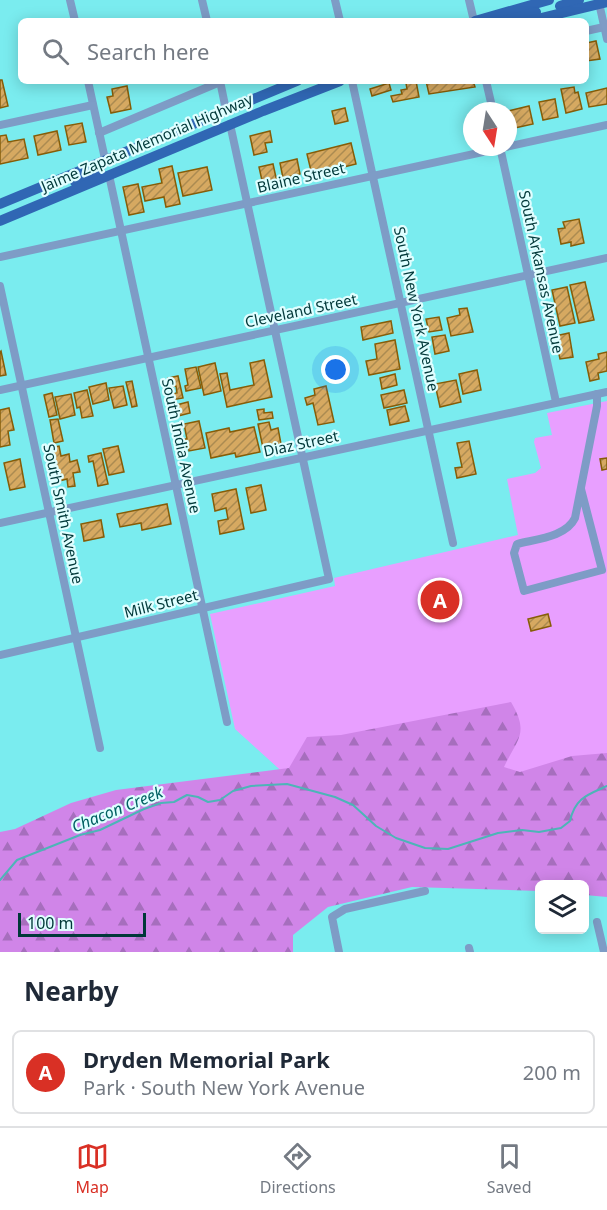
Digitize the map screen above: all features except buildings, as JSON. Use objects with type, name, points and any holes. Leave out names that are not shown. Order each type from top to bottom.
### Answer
[{"type":"main road","points":[[485,18],[549,0]]},
{"type":"main road","points":[[515,18],[579,0]]},
{"type":"main road","points":[[561,17],[602,2]]},
{"type":"main road","name":"Jaime Zapata Memorial Highway","points":[[0,204],[290,84]]},
{"type":"main road","name":"Jaime Zapata Memorial Highway","points":[[0,221],[230,124],[332,84]]},
{"type":"main road","points":[[109,175],[114,167],[123,160],[195,130],[226,110]]},
{"type":"main road","points":[[0,213],[97,171],[105,159]]},
{"type":"street","points":[[70,0],[74,18]]},
{"type":"street","points":[[202,0],[206,18]]},
{"type":"street","points":[[335,0],[339,18]]},
{"type":"street","points":[[469,0],[473,18]]},
{"type":"street","points":[[602,2],[607,39]]},
{"type":"street","points":[[589,30],[604,27]]},
{"type":"street","points":[[89,84],[105,159]]},
{"type":"street","points":[[99,133],[215,84]]},
{"type":"street","points":[[220,84],[226,110]]},
{"type":"street","name":"South New York Avenue","points":[[353,84],[453,543]]},
{"type":"street","points":[[487,84],[491,102]]},
{"type":"street","points":[[0,125],[93,105]]},
{"type":"street","points":[[230,124],[303,457]]},
{"type":"street","name":"Blaine Street","points":[[517,145],[607,125]]},
{"type":"street","name":"Blaine Street","points":[[0,257],[465,156]]},
{"type":"street","name":"South Arkansas Avenue","points":[[503,156],[556,402]]},
{"type":"street","name":"South India Avenue","points":[[109,175],[227,722]]},
{"type":"street","name":"Cleveland Street","points":[[0,390],[607,258]]},
{"type":"street","name":"South Smith Avenue","points":[[0,286],[100,748]]},
{"type":"street","points":[[0,336],[10,333]]},
{"type":"street","name":"Diaz Street","points":[[0,523],[607,392]]},
{"type":"street","points":[[581,489],[602,570],[524,591],[514,554],[517,544],[568,529],[575,518],[597,406],[597,394]]},
{"type":"street","name":"Milk Street","points":[[0,655],[329,579],[303,457]]},
{"type":"street","points":[[339,952],[332,917],[345,909],[425,891]]},
{"type":"street","points":[[597,922],[604,952]]},
{"type":"shaded area","points":[[607,401],[607,762],[444,812],[288,777],[235,729],[210,614],[335,586],[334,578],[518,535],[507,479],[535,473],[541,468],[534,442],[535,438],[552,435],[547,413]]},
{"type":"green space","points":[[511,702],[517,713],[521,729],[517,743],[504,767],[520,772],[572,756],[607,753],[607,897],[589,895],[589,880],[535,880],[535,891],[412,887],[328,907],[293,935],[293,952],[0,952],[0,832],[15,829],[71,803],[116,790],[289,768],[307,737],[341,735]]},
{"type":"waterway","name":"Chacon Creek","points":[[0,880],[17,860],[80,835],[100,830],[144,809],[161,803],[174,802],[187,795],[208,802],[220,800],[233,791],[251,786],[287,784],[335,797],[353,805],[376,826],[396,838],[425,848],[448,849],[498,833],[522,830],[539,832],[561,828],[570,821],[575,807],[583,798],[607,786]]},
{"type":"place","name":"Dryden Memorial Park","points":[[440,600]]}]
